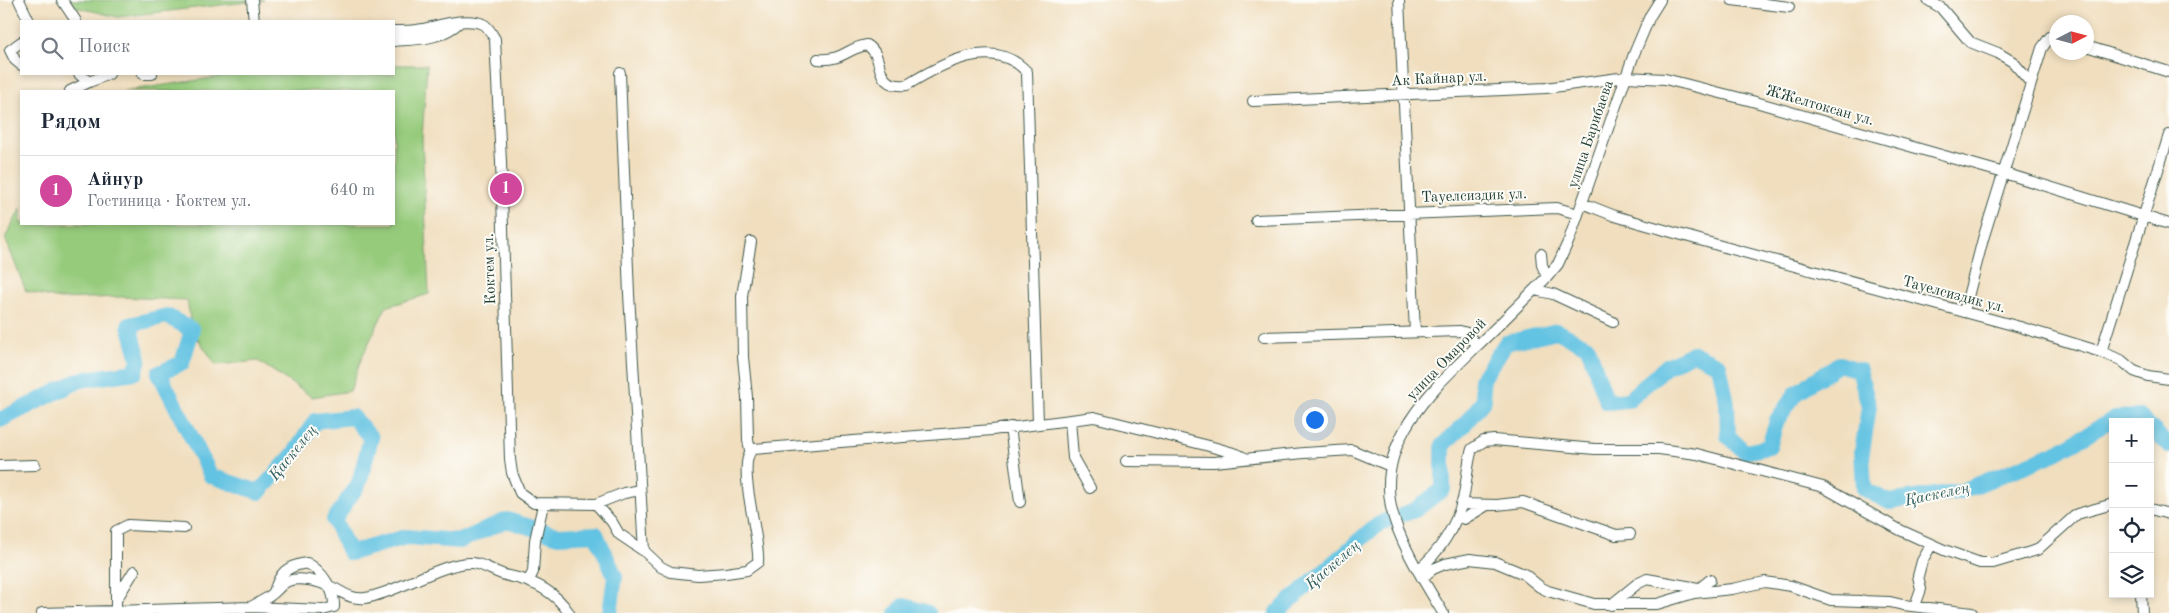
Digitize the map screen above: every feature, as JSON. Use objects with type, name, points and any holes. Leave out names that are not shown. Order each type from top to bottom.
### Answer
[{"type":"street","points":[[19,0],[29,20]]},
{"type":"street","points":[[62,0],[75,20]]},
{"type":"street","points":[[252,0],[254,20]]},
{"type":"street","points":[[1256,220],[1409,212],[1399,0]]},
{"type":"street","name":"улица Барибаева","points":[[1548,277],[1558,264],[1578,214],[1642,34],[1660,0]]},
{"type":"street","points":[[1732,0],[1789,7]]},
{"type":"street","points":[[1928,0],[1941,8],[1970,42],[1998,53],[2012,62],[2031,83]]},
{"type":"street","points":[[395,32],[418,30],[460,22]]},
{"type":"street","points":[[395,41],[436,37],[448,32],[460,22]]},
{"type":"street","name":"Коктем ул.","points":[[460,22],[484,24],[489,28],[494,39],[496,51],[510,459],[516,486],[527,500],[544,505]]},
{"type":"street","points":[[1964,312],[2031,83],[2046,40],[2049,38]]},
{"type":"street","points":[[20,43],[10,50],[15,60],[20,64]]},
{"type":"street","points":[[818,59],[830,60],[839,58],[857,48],[867,46],[875,52],[880,74],[885,80],[901,86],[952,61],[971,55],[988,54],[1012,59],[1027,72],[1038,423]]},
{"type":"street","points":[[2094,49],[2169,72]]},
{"type":"street","points":[[620,73],[644,551]]},
{"type":"street","points":[[80,75],[89,82]]},
{"type":"street","points":[[72,90],[106,75]]},
{"type":"street","name":"Ак Кайнар ул.","points":[[1253,101],[1546,88],[1626,77]]},
{"type":"street","name":"ЖЖелтоксан ул.","points":[[1626,77],[1684,82],[2004,173],[2169,224]]},
{"type":"street","points":[[2101,352],[2169,135]]},
{"type":"street","name":"Тауелсиздик ул.","points":[[1582,203],[1615,216],[1964,312],[2101,352],[2121,360],[2134,371],[2148,376],[2169,379]]},
{"type":"street","name":"Тауелсиздик ул.","points":[[1415,332],[1409,212],[1557,208],[1578,214]]},
{"type":"street","points":[[596,504],[612,522],[619,534],[644,551],[661,567],[680,574],[698,576],[726,573],[754,567],[758,562],[759,554],[747,476],[747,457],[750,450],[743,357],[742,296],[751,242]]},
{"type":"street","points":[[1541,254],[1542,265],[1548,277]]},
{"type":"street","name":"улица Омаровой","points":[[1443,613],[1420,574],[1391,509],[1389,493],[1390,466],[1401,434],[1413,415],[1477,346],[1548,277]]},
{"type":"street","points":[[1535,290],[1553,294],[1613,322]]},
{"type":"street","points":[[1264,337],[1460,331],[1467,333],[1477,346]]},
{"type":"street","points":[[750,450],[1102,418],[1209,446],[1237,454],[1244,458]]},
{"type":"street","points":[[1070,420],[1073,458],[1090,488]]},
{"type":"street","points":[[1010,427],[1020,502]]},
{"type":"street","points":[[1420,574],[1451,530],[1461,504],[1472,449],[1484,441],[1508,440],[1595,449],[1659,449],[1697,454],[1823,487],[1900,530],[1980,563],[1992,563],[2037,550],[2077,514],[2109,505]]},
{"type":"street","points":[[1126,461],[1214,462],[1352,450],[1390,466]]},
{"type":"street","points":[[0,466],[35,466]]},
{"type":"street","points":[[531,576],[535,540],[544,505],[596,504],[624,493],[640,490]]},
{"type":"street","points":[[1464,519],[1484,506],[1523,502],[1616,535],[1630,534]]},
{"type":"street","points":[[1461,504],[1490,505]]},
{"type":"street","points":[[2154,510],[2169,514]]},
{"type":"street","points":[[116,611],[116,531],[122,527],[140,525],[175,529],[184,528]]},
{"type":"street","points":[[1915,606],[1921,589],[1918,576],[1922,561],[1932,544]]},
{"type":"street","points":[[1420,574],[1457,560],[1495,562],[1524,574],[1548,591],[1594,604],[1611,605],[1657,604],[1696,590],[1710,580]]},
{"type":"street","points":[[116,563],[136,572],[116,600]]},
{"type":"street","points":[[251,607],[290,580],[307,580],[330,586],[346,596],[362,599],[390,592],[450,568],[474,563],[504,575],[531,576],[544,582],[569,613]]},
{"type":"street","points":[[42,613],[251,607],[330,610],[334,604],[330,586],[316,569],[307,564],[290,566],[285,571],[274,592]]},
{"type":"street","points":[[1611,605],[1637,584],[1647,579],[1696,590],[1732,589],[1765,582],[1780,583],[1831,600],[1890,602],[1902,609],[1915,606],[1972,613]]},
{"type":"street","points":[[2141,598],[2142,613]]},
{"type":"green space","points":[[71,0],[264,0],[118,17],[75,7]]},
{"type":"green space","points":[[395,65],[427,65],[422,138],[429,294],[386,307],[362,357],[350,391],[312,397],[258,361],[216,365],[192,330],[187,300],[121,297],[59,299],[26,291],[5,238],[20,210],[20,225],[395,225],[395,90],[131,90],[232,75],[395,75]]},
{"type":"waterway","name":"Қаскелең","points":[[0,420],[80,380],[135,372],[139,359],[129,325],[167,316],[192,330],[182,363],[159,373],[211,476],[259,492],[294,454],[315,421],[353,417],[371,438],[359,483],[334,520],[350,553],[406,537],[460,541],[507,520],[559,536],[596,534],[615,576],[610,613]]},
{"type":"waterway","name":"Қаскелең","points":[[1404,514],[1415,510],[1443,489],[1443,445],[1464,425],[1484,400],[1481,380],[1506,343],[1557,331],[1588,347],[1607,402],[1628,400],[1667,366],[1693,353],[1719,365],[1727,403],[1728,436],[1745,452],[1769,447],[1777,420],[1796,393],[1839,364],[1859,370],[1869,407],[1862,452],[1864,489],[1889,502],[1962,491],[2058,452],[2109,422]]},
{"type":"waterway","name":"Қаскелең","points":[[2115,418],[2142,418]]},
{"type":"waterway","name":"Қаскелең","points":[[2154,431],[2169,446]]},
{"type":"waterway","name":"Қаскелең","points":[[1277,613],[1366,534],[1390,519]]},
{"type":"waterway","name":"Қаскелең","points":[[897,613],[904,606],[928,613]]},
{"type":"place","name":"Айнур","points":[[506,189]]}]
